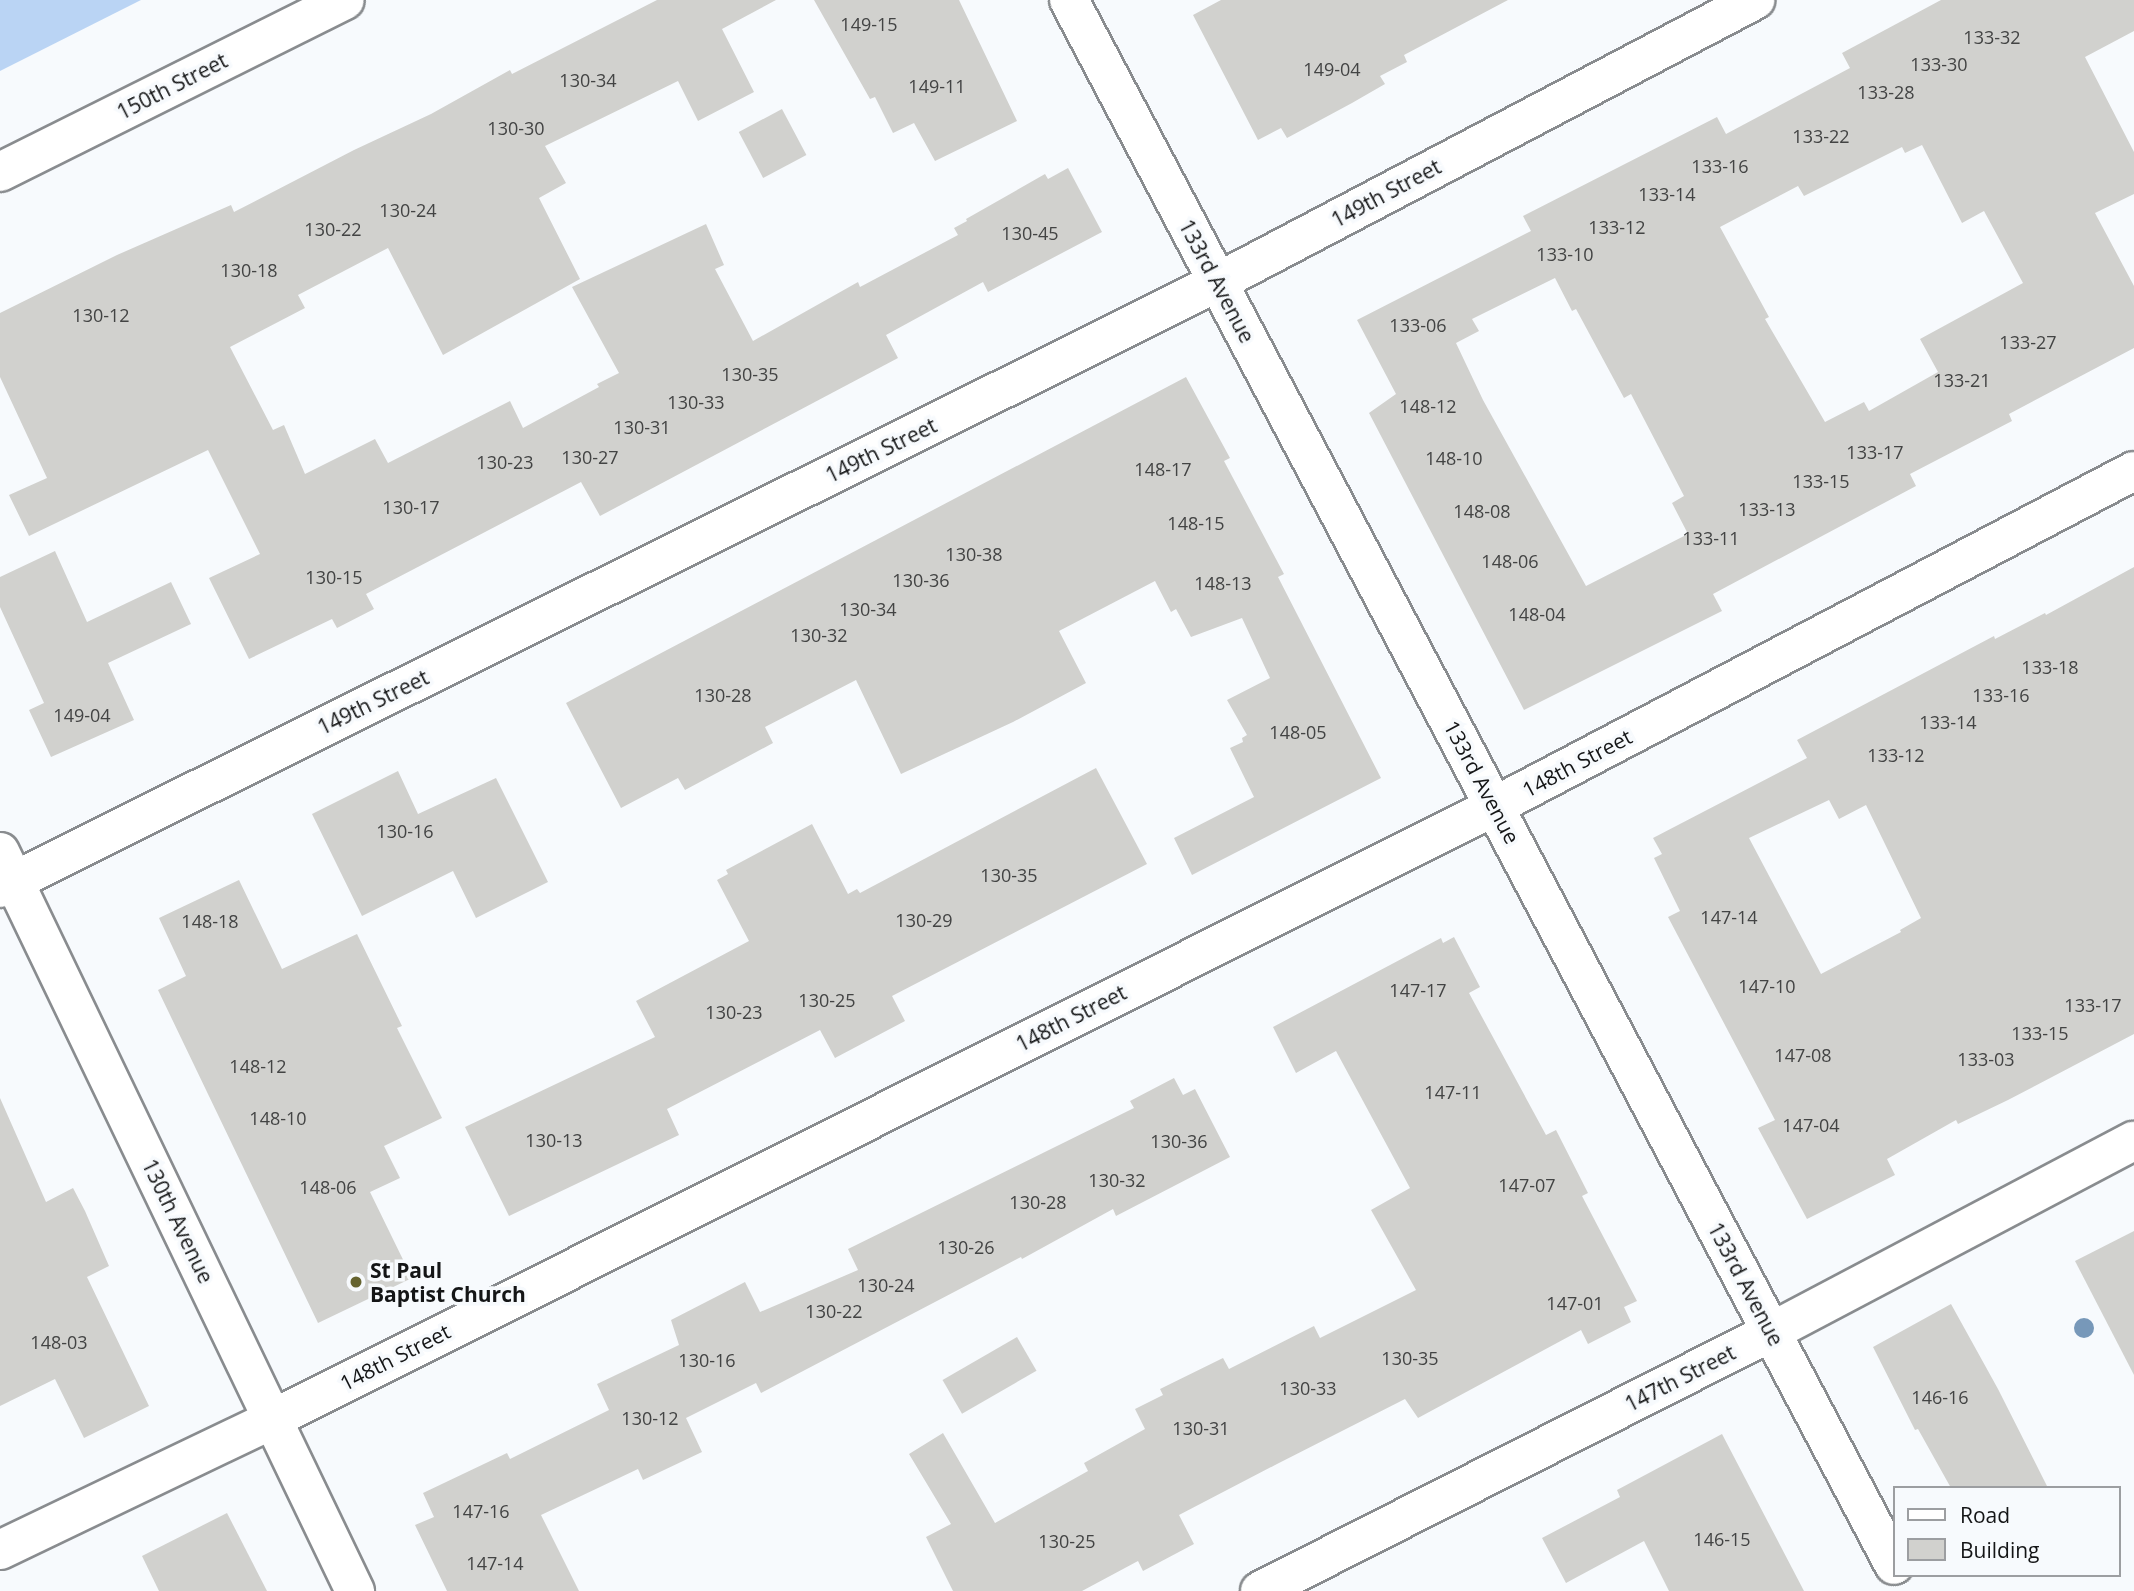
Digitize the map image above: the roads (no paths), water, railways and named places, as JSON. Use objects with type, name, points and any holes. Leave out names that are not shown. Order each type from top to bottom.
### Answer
[{"type":"street","name":"150th Street","points":[[0,172],[345,0]]},
{"type":"street","name":"133rd Avenue","points":[[1069,0],[1892,1561]]},
{"type":"street","name":"149th Street","points":[[5,874],[1217,282],[1755,0]]},
{"type":"street","name":"148th Street","points":[[0,1550],[273,1419],[1495,806],[2134,471]]},
{"type":"street","name":"130th Avenue","points":[[5,874],[355,1591]]},
{"type":"street","name":"147th Street","points":[[1260,1591],[1771,1332],[2134,1141]]},
{"type":"place","name":"St Paul Baptist Church","points":[[356,1282]]}]
